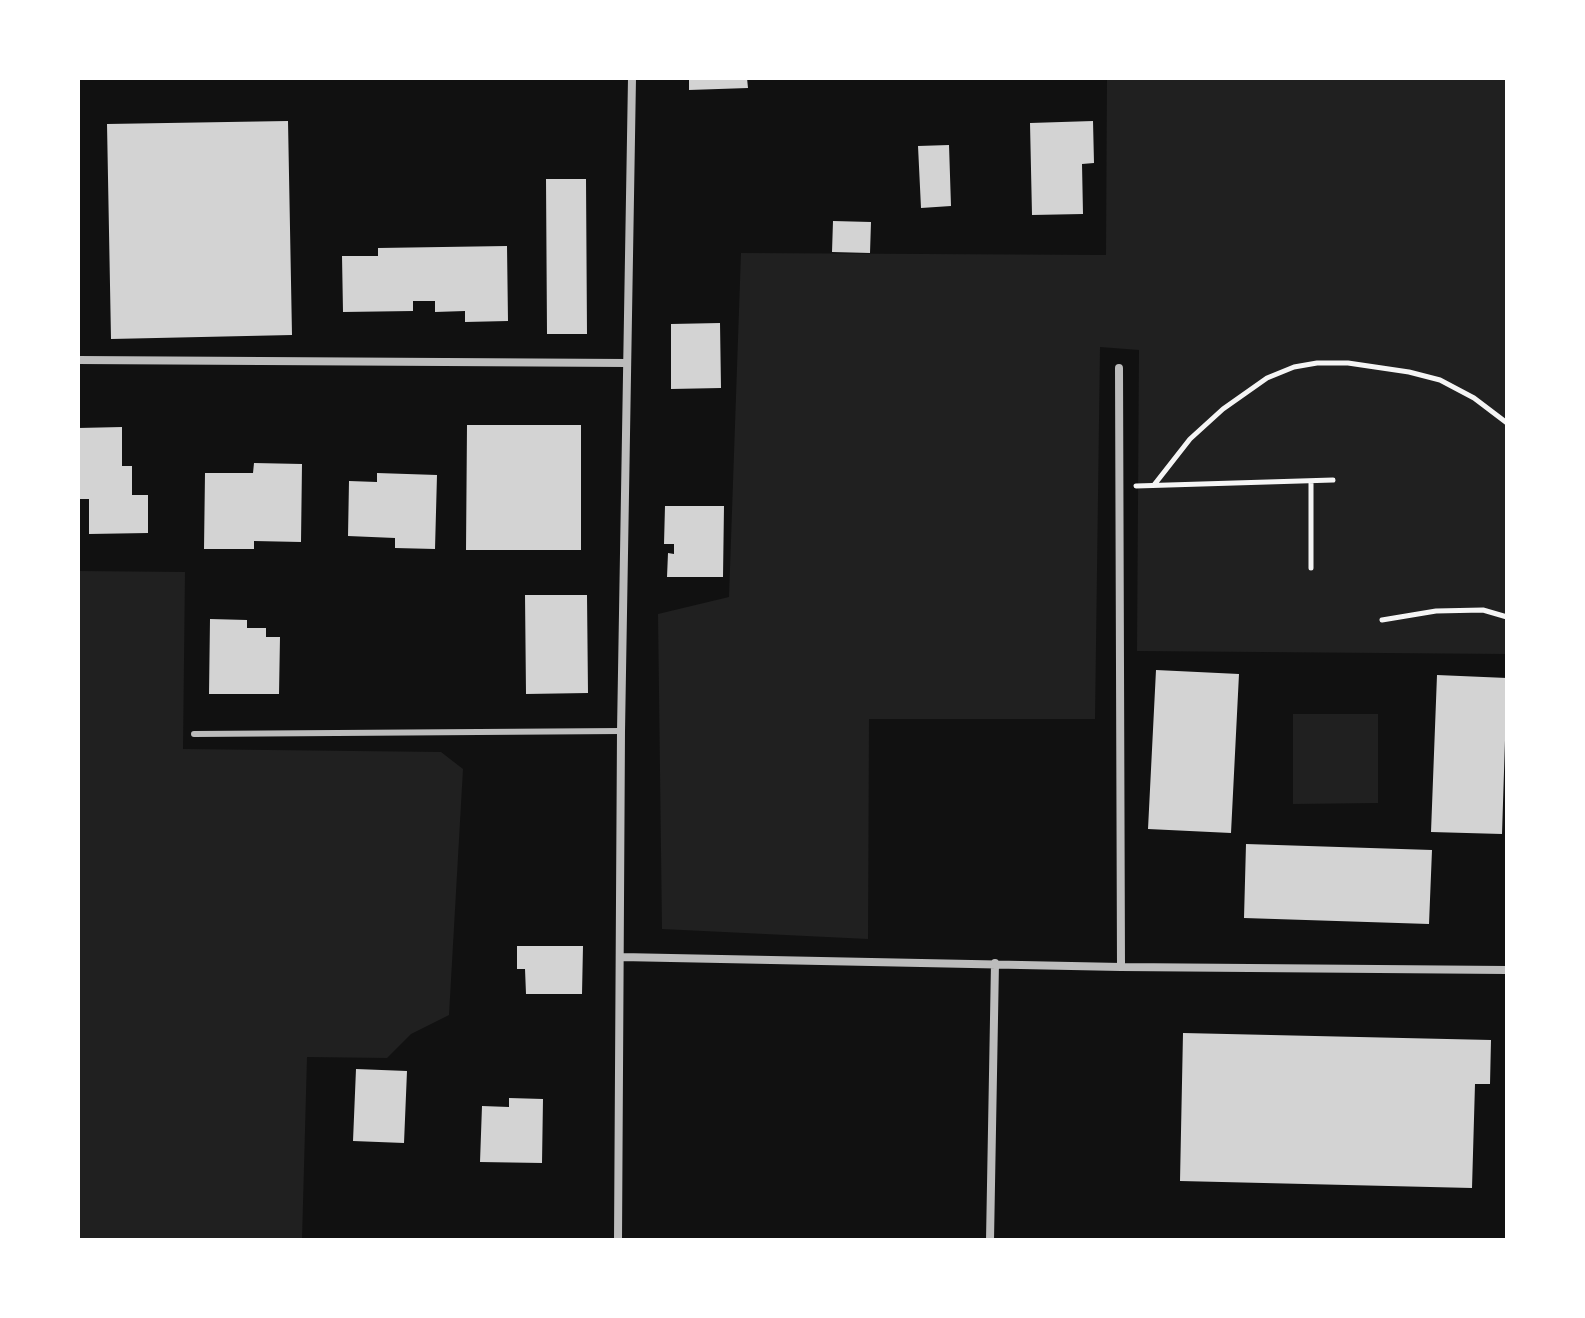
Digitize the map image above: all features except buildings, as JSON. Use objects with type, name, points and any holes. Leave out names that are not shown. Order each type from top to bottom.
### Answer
[{"type":"street","points":[[618,1240],[621,731],[632,78]]},
{"type":"street","points":[[78,360],[627,363]]},
{"type":"street","points":[[1119,368],[1121,967]]},
{"type":"street","points":[[621,957],[1121,967],[1507,970]]},
{"type":"street","points":[[990,1240],[995,963]]},
{"type":"lane","points":[[194,734],[621,731]]},
{"type":"path","points":[[1154,485],[1190,439],[1223,409],[1267,378],[1294,367],[1348,363],[1440,380],[1474,398],[1507,423]]},
{"type":"path","points":[[1119,486],[1333,480]]},
{"type":"path","points":[[1311,481],[1311,568]]},
{"type":"path","points":[[1382,620],[1436,611],[1483,610],[1507,617]]},
{"type":"shaded area","points":[[1107,78],[1507,78],[1507,654],[1137,651],[1139,350],[1100,347],[1095,719],[869,719],[868,939],[662,929],[658,614],[729,597],[741,253],[1106,255]]},
{"type":"shaded area","points":[[78,571],[185,572],[183,749],[441,752],[463,769],[449,1015],[411,1034],[387,1058],[307,1057],[302,1240],[78,1240]]},
{"type":"shaded area","points":[[1293,714],[1378,714],[1378,803],[1293,804]]}]
